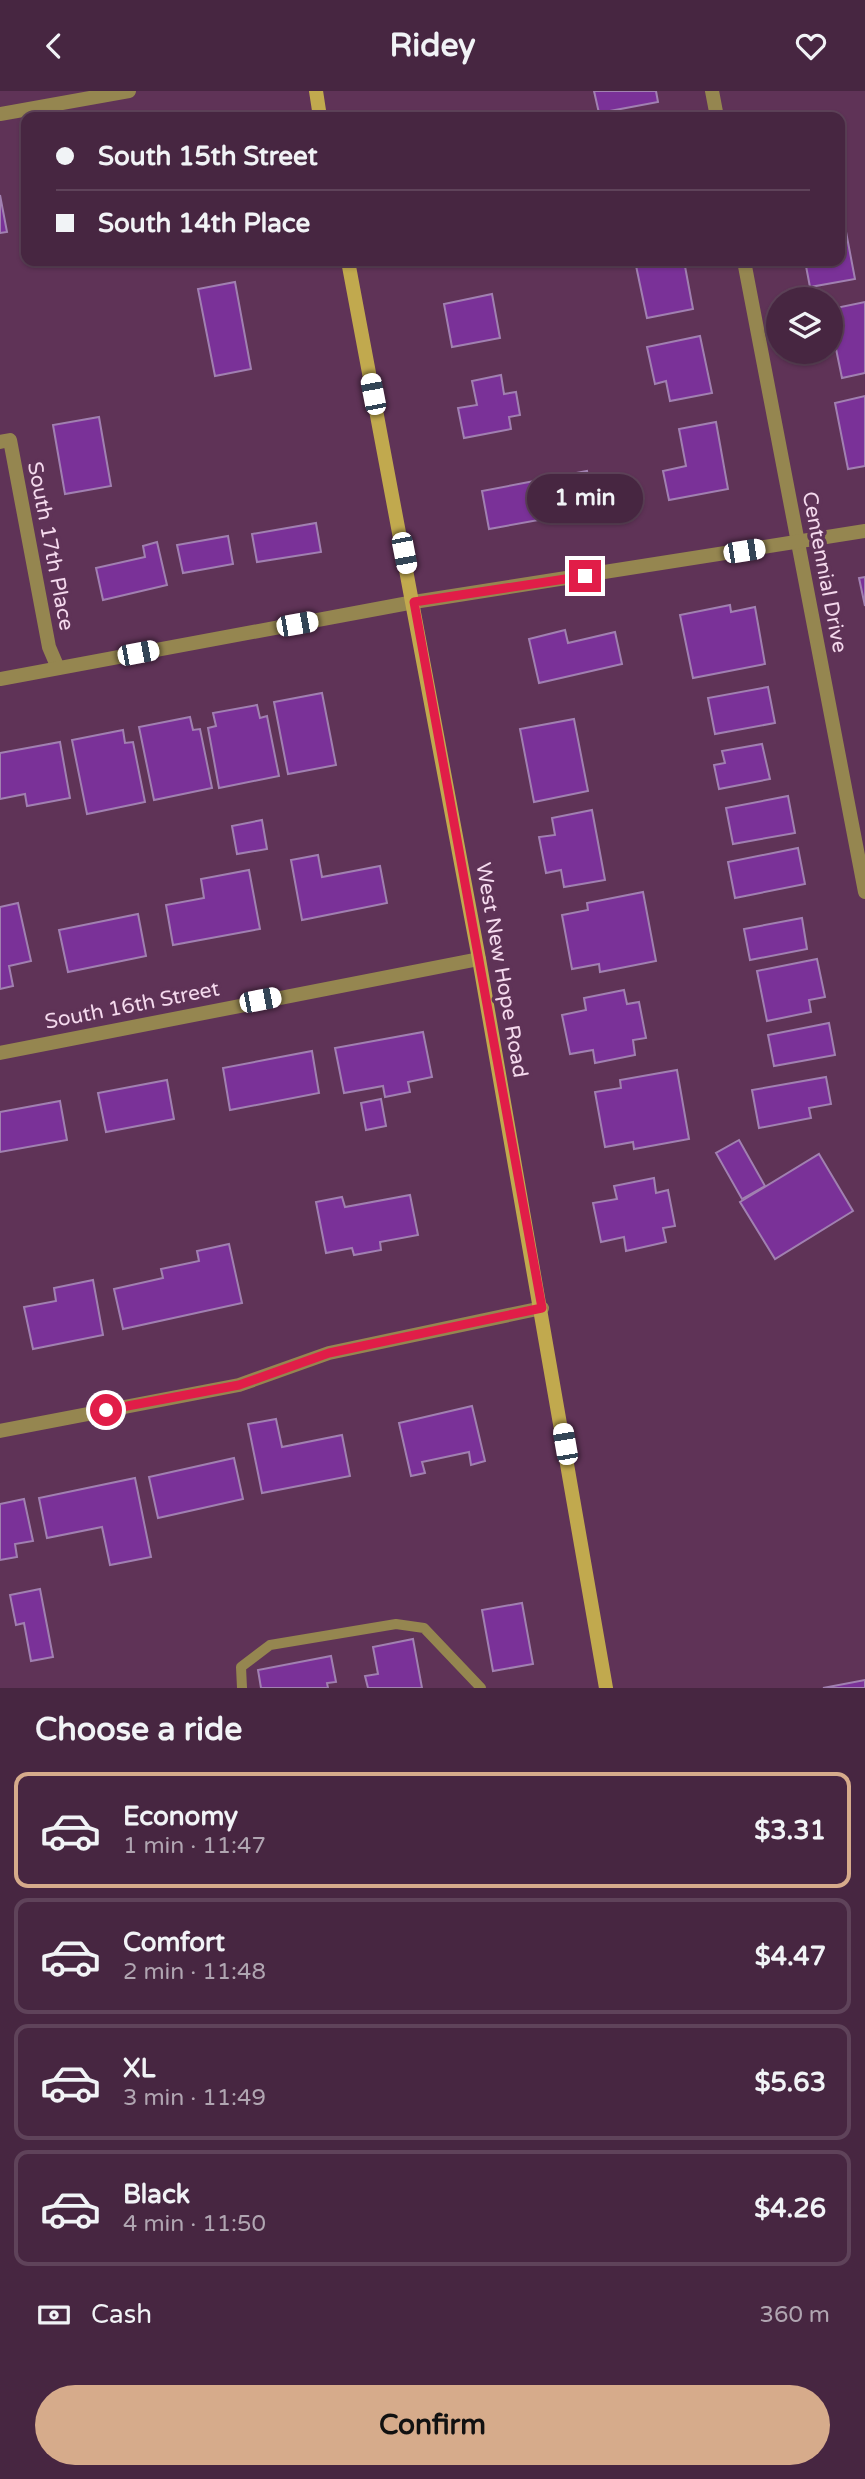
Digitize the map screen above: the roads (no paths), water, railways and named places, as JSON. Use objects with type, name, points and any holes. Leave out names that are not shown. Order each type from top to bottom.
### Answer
[{"type":"main road","points":[[316,91],[319,112]]},
{"type":"main road","name":"West New Hope Road","points":[[349,266],[479,959],[542,1308],[606,1688]]},
{"type":"street","points":[[0,114],[89,95],[129,91]]},
{"type":"street","points":[[712,91],[716,112]]},
{"type":"street","name":"Centennial Drive","points":[[745,266],[865,892]]},
{"type":"street","name":"South 17th Place","points":[[0,442],[10,440],[49,647],[58,668]]},
{"type":"street","points":[[0,679],[414,602],[865,531]]},
{"type":"street","name":"South 16th Street","points":[[0,1053],[479,959]]},
{"type":"street","points":[[0,1430],[239,1385],[329,1353],[542,1308]]},
{"type":"lane","points":[[242,1688],[242,1667],[270,1645],[396,1624],[424,1628],[481,1688]]}]
